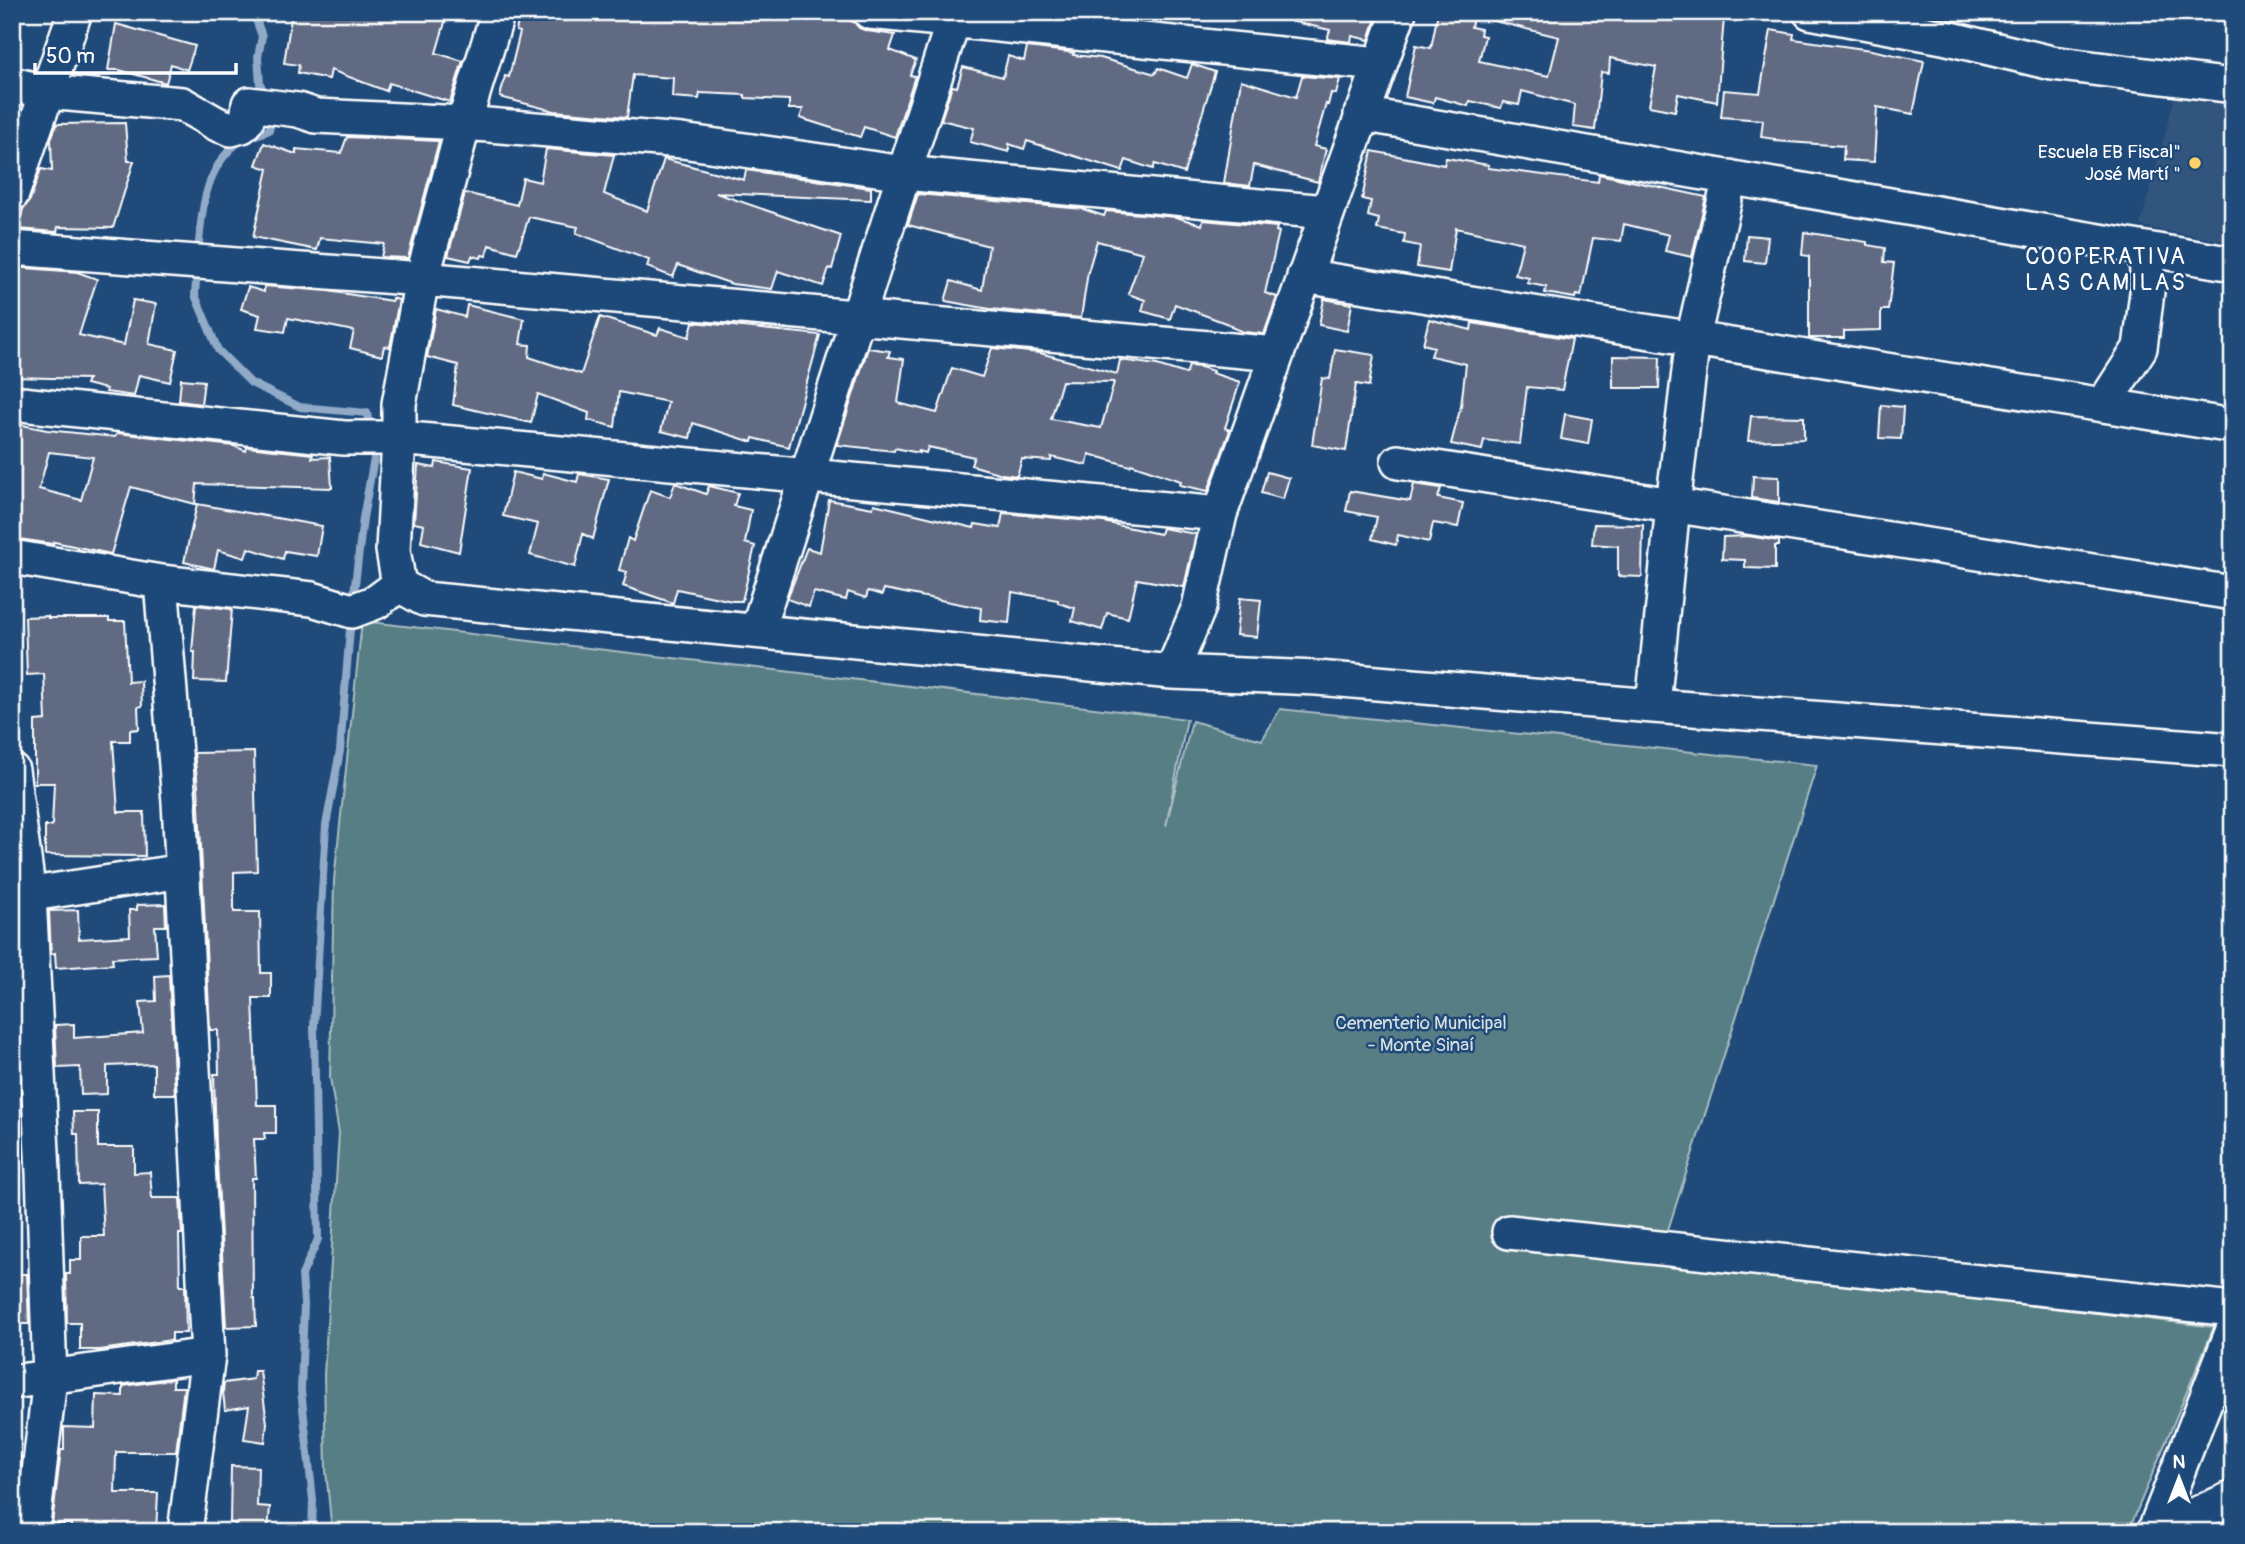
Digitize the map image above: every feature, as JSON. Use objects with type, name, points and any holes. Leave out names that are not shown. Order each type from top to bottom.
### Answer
[{"type":"street","points":[[12,194],[75,12]]},
{"type":"street","points":[[399,585],[393,551],[393,438],[422,279],[464,123],[498,12]]},
{"type":"street","points":[[870,12],[954,17],[1379,64]]},
{"type":"street","points":[[1172,672],[1199,607],[1220,514],[1399,12]]},
{"type":"street","points":[[1810,12],[1943,37],[2052,63],[2233,86]]},
{"type":"street","points":[[757,631],[954,17]]},
{"type":"street","points":[[12,84],[47,92],[182,104],[231,129],[242,126],[247,120],[249,104],[298,110],[316,116],[464,123],[682,141],[904,173],[1326,212]]},
{"type":"street","points":[[1361,114],[2233,264]]},
{"type":"street","points":[[1653,706],[1693,338],[1730,177]]},
{"type":"street","points":[[12,248],[422,279],[1277,354]]},
{"type":"street","points":[[2103,405],[2140,348],[2148,284],[2145,249]]},
{"type":"street","points":[[1304,276],[2233,426]]},
{"type":"street","points":[[12,402],[344,438],[393,438],[1220,514]]},
{"type":"street","points":[[1398,462],[2233,593]]},
{"type":"street","points":[[12,557],[161,582],[312,599],[352,611],[376,602],[399,585]]},
{"type":"street","points":[[161,582],[183,871],[208,1355],[185,1532]]},
{"type":"street","points":[[399,585],[424,599],[1172,672],[1317,678],[2233,750]]},
{"type":"street","points":[[12,770],[43,1172],[50,1378],[32,1532]]},
{"type":"street","points":[[21,896],[183,871]]},
{"type":"street","points":[[1509,1232],[2233,1309]]},
{"type":"street","points":[[2155,1532],[2233,1330]]},
{"type":"street","points":[[12,1382],[208,1355]]},
{"type":"street","points":[[2155,1532],[2233,1498]]},
{"type":"shaded area","name":"Escuela EB Fiscal\" José Martí \"","points":[[2176,92],[2233,100],[2233,243],[2140,226]]},
{"type":"green space","name":"Cementerio Municipal - Monte Sinaí","points":[[362,621],[1187,719],[1166,826],[1192,721],[1262,740],[1280,709],[1817,765],[1658,1261],[2214,1327],[2128,1532],[332,1532],[326,1471],[324,1375],[339,1133],[330,1078],[334,880]]},
{"type":"building","points":[[292,12],[448,12],[436,53],[463,61],[450,102],[389,83],[386,91],[331,70],[329,79],[298,73],[299,65],[284,63]]},
{"type":"building","points":[[520,12],[727,12],[776,20],[777,12],[836,16],[854,22],[867,31],[895,35],[890,50],[916,60],[910,75],[915,76],[895,137],[864,127],[860,137],[800,118],[803,109],[789,109],[789,100],[700,93],[699,99],[672,97],[673,78],[633,75],[627,117],[554,111],[500,97],[505,76],[509,77],[520,32],[516,31]]},
{"type":"building","points":[[1291,12],[1378,12],[1369,40],[1352,36],[1351,42],[1327,39],[1330,30],[1290,21]]},
{"type":"building","points":[[1438,12],[1473,17],[1471,27],[1481,29],[1480,35],[1485,36],[1479,61],[1549,76],[1559,37],[1490,20],[1491,12],[1674,12],[1724,18],[1717,102],[1678,94],[1675,111],[1649,106],[1656,67],[1610,58],[1609,73],[1601,72],[1595,130],[1573,127],[1575,105],[1522,91],[1519,105],[1503,102],[1501,108],[1470,101],[1468,106],[1435,97],[1433,103],[1405,97],[1416,45],[1431,48]]},
{"type":"building","points":[[116,24],[195,46],[187,70],[171,64],[166,83],[119,70],[108,70]]},
{"type":"building","points":[[1771,30],[1794,34],[1793,39],[1924,61],[1913,114],[1877,107],[1874,162],[1843,160],[1844,146],[1775,141],[1761,137],[1763,120],[1721,117],[1724,90],[1760,93]]},
{"type":"building","points":[[1027,47],[1101,58],[1155,74],[1158,68],[1187,78],[1192,64],[1215,72],[1184,173],[1155,164],[1153,169],[1126,160],[1122,171],[1027,141],[1024,149],[1009,144],[1009,152],[970,142],[974,128],[941,120],[952,86],[957,87],[963,67],[1003,77],[1008,56],[1024,61]]},
{"type":"building","points":[[1302,76],[1340,79],[1336,94],[1331,93],[1328,105],[1326,104],[1314,146],[1326,149],[1318,182],[1254,165],[1250,186],[1224,183],[1241,80],[1296,97]]},
{"type":"building","points":[[125,123],[128,161],[134,161],[113,228],[58,227],[57,232],[18,229],[23,209],[30,200],[41,169],[52,171],[51,139],[57,124]]},
{"type":"building","points":[[347,137],[439,141],[408,258],[381,257],[384,244],[320,238],[317,250],[253,237],[268,169],[256,165],[264,143],[296,154],[296,149],[341,153]]},
{"type":"building","points":[[546,149],[614,155],[604,194],[647,211],[664,159],[744,180],[746,170],[871,188],[871,200],[716,193],[841,236],[832,269],[829,268],[823,286],[778,271],[772,289],[732,284],[678,265],[673,277],[647,267],[649,260],[576,233],[578,227],[529,217],[517,253],[489,245],[486,256],[472,256],[470,261],[448,256],[465,193],[517,205],[523,178],[540,182]]},
{"type":"building","points":[[1372,151],[1444,165],[1446,158],[1489,165],[1488,168],[1598,182],[1599,174],[1706,197],[1692,257],[1665,251],[1669,235],[1624,224],[1621,241],[1593,238],[1581,296],[1576,295],[1575,298],[1545,293],[1546,287],[1527,283],[1529,278],[1515,275],[1523,243],[1456,228],[1449,272],[1417,267],[1420,246],[1404,243],[1405,234],[1377,229],[1379,219],[1368,216],[1371,201],[1362,199]]},
{"type":"building","points":[[918,194],[1083,209],[1104,216],[1106,211],[1176,217],[1202,225],[1203,220],[1277,227],[1276,231],[1279,232],[1265,293],[1277,297],[1264,334],[1244,332],[1175,304],[1170,319],[1142,311],[1145,300],[1128,294],[1143,253],[1097,241],[1088,272],[1081,318],[990,309],[945,301],[951,281],[982,290],[989,246],[908,225]]},
{"type":"building","points":[[1804,232],[1867,242],[1867,245],[1885,248],[1884,262],[1894,263],[1888,310],[1881,310],[1881,330],[1844,331],[1844,338],[1809,338],[1809,256],[1802,255]]},
{"type":"building","points":[[1747,235],[1768,237],[1765,263],[1745,261]]},
{"type":"building","points":[[12,267],[77,272],[97,279],[79,335],[124,345],[133,300],[156,304],[149,344],[177,350],[170,382],[139,375],[134,396],[106,392],[106,389],[86,384],[88,379],[12,377]]},
{"type":"building","points":[[264,286],[399,300],[390,347],[384,346],[382,356],[350,348],[354,331],[288,318],[285,332],[257,328],[260,315],[241,309],[248,287],[264,292]]},
{"type":"building","points":[[1324,299],[1352,304],[1347,331],[1319,325]]},
{"type":"building","points":[[467,305],[524,319],[520,344],[530,345],[529,357],[581,374],[600,317],[657,335],[660,328],[689,337],[693,322],[820,335],[789,447],[753,438],[752,442],[693,423],[690,438],[661,431],[668,402],[619,392],[615,427],[588,420],[589,413],[538,394],[531,423],[453,405],[458,365],[427,357],[436,309],[465,317]]},
{"type":"building","points":[[1429,319],[1471,330],[1472,323],[1572,339],[1562,390],[1527,387],[1520,444],[1484,440],[1482,450],[1451,444],[1461,406],[1466,364],[1431,356],[1434,347],[1423,344]]},
{"type":"building","points":[[868,348],[890,351],[888,357],[904,359],[898,403],[937,413],[952,368],[982,377],[992,348],[1040,353],[1117,374],[1120,360],[1157,365],[1186,374],[1189,366],[1201,367],[1240,382],[1225,428],[1230,430],[1208,491],[1180,485],[1181,481],[1131,464],[1130,466],[1089,454],[1087,465],[1051,457],[1051,461],[1022,459],[1017,476],[971,465],[974,457],[928,447],[926,453],[919,453],[895,448],[894,451],[837,445]],"holes":[[[1062,381],[1114,382],[1101,428],[1051,419]]]},
{"type":"building","points":[[1335,349],[1374,355],[1369,386],[1356,384],[1346,451],[1312,445],[1322,378],[1330,379]]},
{"type":"building","points":[[1613,356],[1660,357],[1659,388],[1613,388]]},
{"type":"building","points":[[181,379],[204,381],[201,404],[179,401]]},
{"type":"building","points":[[1881,405],[1903,407],[1901,439],[1879,438]]},
{"type":"building","points":[[1565,414],[1592,419],[1588,444],[1561,439]]},
{"type":"building","points":[[1751,416],[1804,417],[1804,439],[1748,441]]},
{"type":"building","points":[[12,423],[47,430],[115,437],[117,433],[234,446],[246,451],[247,447],[313,454],[312,458],[330,457],[332,488],[197,484],[195,504],[131,487],[111,554],[54,542],[12,538]],"holes":[[[49,452],[93,457],[81,500],[39,489]]]},
{"type":"building","points":[[436,462],[472,468],[459,552],[421,542],[424,525],[414,523],[418,465],[435,468]]},
{"type":"building","points":[[513,472],[542,479],[543,473],[577,482],[579,474],[609,479],[593,539],[583,534],[575,567],[530,555],[538,524],[503,516]]},
{"type":"building","points":[[1267,472],[1289,478],[1283,499],[1261,493]]},
{"type":"building","points":[[1753,476],[1779,477],[1779,502],[1752,498]]},
{"type":"building","points":[[675,483],[706,494],[709,486],[738,493],[734,506],[751,510],[745,543],[755,546],[742,601],[677,589],[673,603],[623,586],[627,572],[619,570],[628,538],[633,541],[650,490],[670,497]]},
{"type":"building","points":[[1414,484],[1441,488],[1438,498],[1463,503],[1458,527],[1433,523],[1429,542],[1398,535],[1396,545],[1372,539],[1377,517],[1346,511],[1350,491],[1410,501]]},
{"type":"building","points":[[829,500],[873,508],[874,504],[974,528],[975,524],[1000,528],[1003,513],[1103,522],[1160,534],[1162,528],[1196,534],[1184,587],[1137,579],[1128,618],[1107,613],[1102,630],[1072,621],[1075,608],[1058,603],[1058,600],[1012,592],[1009,623],[980,620],[981,608],[884,589],[882,595],[868,591],[866,598],[848,592],[846,600],[814,592],[809,607],[787,599],[807,548],[820,552]]},
{"type":"building","points":[[197,504],[322,526],[317,556],[285,551],[283,559],[248,548],[245,558],[218,550],[214,569],[184,562]]},
{"type":"building","points":[[1594,524],[1643,525],[1642,577],[1618,576],[1618,546],[1592,544]]},
{"type":"building","points":[[1748,536],[1779,541],[1779,546],[1775,546],[1775,569],[1745,568],[1745,560],[1722,559],[1723,537]]},
{"type":"building","points":[[1240,598],[1261,600],[1257,637],[1236,635]]},
{"type":"building","points":[[196,605],[232,609],[226,682],[194,681],[195,652],[192,652]]},
{"type":"building","points":[[25,617],[125,621],[128,682],[141,681],[142,706],[138,707],[139,729],[130,730],[130,741],[113,741],[118,812],[144,812],[145,856],[45,855],[45,826],[52,826],[54,783],[35,783],[35,721],[46,720],[44,674],[27,675]]},
{"type":"building","points":[[254,752],[257,871],[234,872],[234,912],[260,912],[261,973],[271,973],[271,998],[253,998],[257,1105],[276,1105],[276,1133],[264,1133],[265,1139],[254,1139],[256,1178],[252,1178],[253,1298],[256,1326],[226,1327],[214,1074],[219,1074],[218,1030],[210,1030],[194,753]]},
{"type":"building","points":[[165,904],[166,926],[155,926],[157,956],[112,958],[113,964],[56,968],[55,953],[51,954],[49,911],[78,910],[79,939],[130,936],[129,910],[137,910],[137,905]]},
{"type":"building","points":[[169,975],[175,1094],[154,1094],[154,1064],[107,1066],[107,1094],[81,1095],[80,1067],[57,1068],[55,1025],[74,1024],[74,1038],[143,1033],[140,1002],[156,1001],[155,976]]},
{"type":"building","points":[[73,1112],[98,1112],[98,1147],[134,1147],[134,1173],[150,1172],[152,1198],[180,1198],[180,1286],[185,1286],[186,1333],[172,1333],[172,1340],[100,1350],[80,1350],[80,1323],[67,1323],[66,1274],[70,1274],[70,1260],[81,1260],[81,1236],[104,1236],[101,1184],[79,1185],[78,1134],[74,1134]]},
{"type":"building","points":[[12,1274],[27,1274],[29,1324],[12,1324]]},
{"type":"building","points":[[254,1371],[260,1371],[267,1423],[265,1442],[244,1439],[249,1406],[225,1410],[224,1383],[253,1379]]},
{"type":"building","points":[[173,1379],[173,1387],[184,1387],[176,1452],[116,1452],[115,1493],[158,1493],[156,1532],[71,1532],[71,1524],[52,1524],[61,1450],[64,1450],[64,1427],[95,1428],[96,1395],[123,1396],[123,1386]]},
{"type":"building","points":[[12,1457],[21,1457],[14,1523],[12,1523]]},
{"type":"building","points":[[231,1466],[258,1467],[257,1506],[270,1507],[268,1532],[234,1531],[235,1523],[230,1523]]},
{"type":"waterway","points":[[255,12],[262,36],[258,57],[260,84],[267,97]]},
{"type":"waterway","points":[[198,255],[205,196],[216,169],[237,143],[269,130],[274,115]]},
{"type":"waterway","points":[[197,268],[195,295],[218,350],[251,383],[300,407],[367,413],[371,431]]},
{"type":"waterway","points":[[353,601],[363,518],[375,453],[373,444]]},
{"type":"waterway","points":[[313,1251],[318,1239],[314,1027],[326,825],[340,751],[351,617]]},
{"type":"waterway","points":[[312,1532],[313,1500],[301,1390],[304,1304],[302,1275],[314,1248]]},
{"type":"place","name":"Escuela EB Fiscal\" José Martí \"","points":[[2195,163]]},
{"type":"district","name":"COOPERATIVA LAS CAMILAS","points":[[2106,269]]}]
